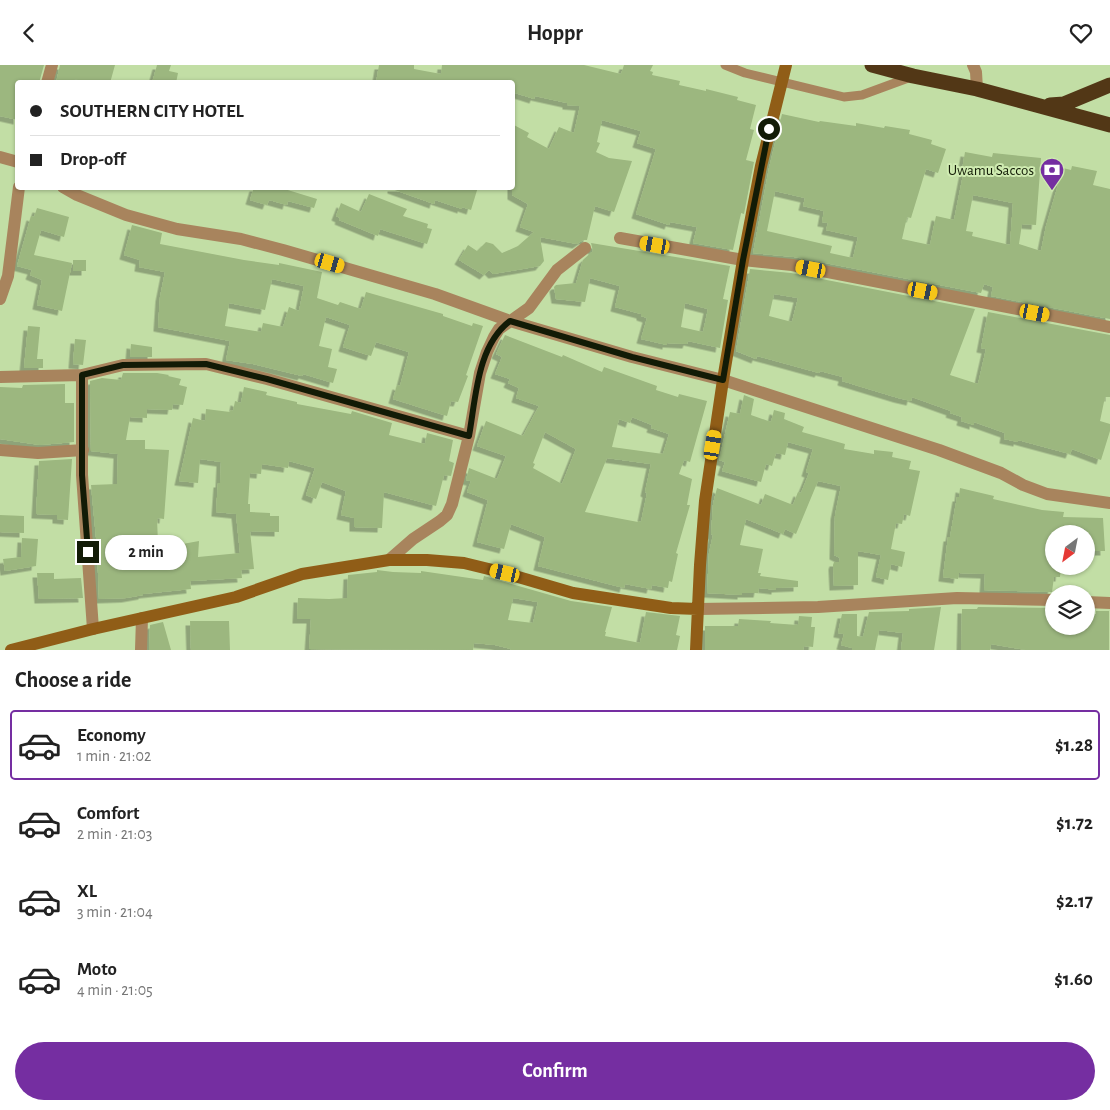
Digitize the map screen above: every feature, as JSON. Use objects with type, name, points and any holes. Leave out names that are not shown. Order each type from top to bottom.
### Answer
[{"type":"highway","points":[[872,65],[913,76],[977,89],[1110,125]]},
{"type":"highway","points":[[1039,105],[1064,104],[1110,85]]},
{"type":"street","points":[[48,80],[52,65]]},
{"type":"street","points":[[696,650],[705,501],[723,380],[761,166],[786,65]]},
{"type":"street","points":[[973,65],[976,72],[977,89]]},
{"type":"street","points":[[0,157],[15,161]]},
{"type":"street","points":[[0,299],[8,276],[19,190]]},
{"type":"street","points":[[70,190],[126,215],[177,229],[241,239],[283,250],[435,294],[510,321],[632,357],[723,380],[939,450],[1001,473],[1023,485],[1047,494],[1110,503]]},
{"type":"street","points":[[620,238],[743,260],[792,265],[1110,327]]},
{"type":"street","points":[[388,561],[413,539],[447,515],[452,504],[469,436],[480,373],[487,352],[499,329],[529,308],[557,270],[584,248]]},
{"type":"street","points":[[0,377],[82,375],[123,365],[206,364],[469,436]]},
{"type":"street","points":[[82,375],[82,475],[93,629]]},
{"type":"street","points":[[0,450],[38,453],[83,450]]},
{"type":"street","points":[[11,650],[93,629],[236,597],[302,574],[388,561],[427,559],[464,563],[573,593],[671,608],[818,607],[957,598],[1045,600]]},
{"type":"street","points":[[1095,602],[1110,603]]},
{"type":"street","points":[[141,650],[142,618]]},
{"type":"lane","points":[[725,65],[745,73],[844,97],[862,95],[913,76]]},
{"type":"building","points":[[0,65],[44,65],[40,80],[15,80],[15,119],[0,116]]},
{"type":"building","points":[[60,65],[115,65],[111,80],[57,80]]},
{"type":"building","points":[[157,65],[171,65],[169,71],[178,73],[177,80],[153,80]]},
{"type":"building","points":[[379,65],[414,65],[414,69],[441,74],[442,65],[584,65],[621,74],[624,65],[653,65],[650,71],[653,72],[652,75],[680,81],[679,85],[738,97],[737,100],[756,105],[750,129],[754,130],[746,160],[754,162],[744,214],[741,213],[733,250],[693,243],[697,227],[670,222],[669,225],[636,214],[656,149],[637,143],[641,131],[602,120],[597,142],[600,143],[596,152],[609,158],[632,161],[614,212],[595,206],[587,240],[577,244],[540,237],[544,261],[540,266],[493,274],[489,270],[484,275],[459,260],[468,245],[477,251],[486,242],[493,244],[502,253],[518,246],[534,232],[520,227],[528,204],[512,195],[512,190],[515,190],[515,126],[529,133],[527,137],[549,149],[559,127],[574,133],[580,106],[567,105],[567,103],[535,96],[534,99],[515,93],[515,80],[376,80]]},
{"type":"building","points":[[782,114],[819,122],[856,126],[856,123],[910,130],[909,134],[932,140],[931,144],[946,149],[938,173],[926,169],[911,218],[907,217],[902,239],[930,245],[936,216],[954,220],[964,170],[962,170],[965,152],[992,157],[993,153],[1041,158],[1036,225],[1022,224],[1019,244],[1041,251],[1046,226],[1063,168],[1071,170],[1072,166],[1097,171],[1093,185],[1110,189],[1110,319],[991,296],[993,287],[984,284],[981,293],[794,257],[753,253],[769,168]],"holes":[[[775,191],[805,198],[803,206],[824,211],[822,222],[828,223],[826,230],[858,237],[853,258],[830,253],[832,246],[767,231]],[[973,195],[1013,203],[1010,245],[972,236],[973,232],[966,231]]]},
{"type":"building","points":[[253,190],[288,190],[317,199],[314,208],[288,201],[287,205],[269,200],[267,205],[250,200]]},
{"type":"building","points":[[395,190],[477,190],[471,210],[435,200],[434,204]]},
{"type":"building","points":[[369,194],[407,209],[403,216],[428,224],[427,228],[432,229],[427,244],[380,229],[378,236],[339,220],[340,218],[336,216],[341,203],[361,212]]},
{"type":"building","points":[[37,208],[69,217],[64,237],[41,230],[34,255],[72,263],[62,311],[37,305],[42,280],[30,275],[32,270],[17,266],[31,216],[34,217]]},
{"type":"building","points":[[132,225],[162,233],[160,244],[244,260],[279,265],[279,263],[322,272],[317,298],[338,305],[340,302],[361,309],[366,292],[443,314],[443,316],[472,326],[473,323],[483,326],[458,402],[451,401],[447,416],[393,399],[397,385],[400,386],[409,352],[376,342],[371,356],[343,347],[350,325],[326,317],[319,346],[332,349],[328,367],[337,369],[333,383],[303,374],[302,376],[253,364],[226,360],[230,341],[158,327],[160,297],[165,272],[139,267],[140,260],[124,255]],"holes":[[[272,279],[304,286],[299,311],[289,307],[283,327],[263,323],[261,332],[225,326],[229,303],[265,310]]]},
{"type":"building","points":[[591,243],[730,266],[723,299],[728,300],[720,348],[688,341],[687,344],[667,343],[667,345],[641,339],[647,318],[641,316],[641,314],[615,307],[620,286],[590,278],[585,302],[556,299],[554,287],[556,285],[576,283],[583,260],[593,251]],"holes":[[[685,303],[708,309],[703,332],[681,327]]]},
{"type":"building","points":[[73,260],[86,260],[86,271],[73,271]]},
{"type":"building","points":[[750,269],[791,273],[975,309],[950,375],[978,384],[986,349],[981,348],[988,312],[1110,335],[1110,397],[1105,397],[1100,421],[1110,424],[1110,431],[1101,460],[1072,449],[1070,454],[1018,440],[1018,442],[1004,439],[1005,433],[974,422],[974,425],[961,421],[962,417],[950,413],[951,411],[912,397],[911,401],[898,398],[842,381],[843,377],[820,371],[819,373],[757,356],[756,359],[736,351]],"holes":[[[774,294],[798,298],[792,322],[769,316]]]},
{"type":"building","points":[[28,326],[40,327],[37,359],[43,359],[43,368],[24,368]]},
{"type":"building","points":[[505,335],[562,357],[563,355],[602,372],[604,367],[657,386],[656,390],[678,397],[679,394],[707,401],[690,462],[684,460],[679,474],[692,479],[687,505],[690,505],[676,553],[678,554],[672,582],[669,581],[668,588],[652,585],[651,589],[625,584],[624,588],[538,566],[545,537],[511,524],[504,549],[477,542],[488,500],[467,492],[471,481],[466,480],[469,468],[497,479],[506,456],[477,446],[486,421],[523,436],[539,406],[516,398],[519,388],[508,383],[510,379],[495,374],[502,357],[496,354]],"holes":[[[632,417],[652,425],[651,428],[669,434],[663,454],[612,447],[619,419],[630,423]],[[545,432],[576,449],[562,484],[533,468],[535,464],[533,463]],[[607,458],[651,464],[641,522],[585,512]]]},
{"type":"building","points":[[75,339],[86,340],[83,365],[73,364]]},
{"type":"building","points":[[131,344],[152,347],[152,357],[130,357]]},
{"type":"building","points":[[123,373],[169,375],[181,379],[179,385],[187,387],[183,405],[173,404],[172,410],[147,409],[147,418],[130,417],[126,440],[145,440],[145,449],[169,450],[164,519],[157,518],[158,544],[177,545],[199,541],[198,557],[240,553],[236,514],[216,512],[221,462],[200,459],[198,483],[179,481],[193,418],[205,421],[206,409],[233,411],[235,401],[241,403],[244,387],[267,392],[266,395],[297,402],[297,404],[351,414],[352,411],[392,423],[389,435],[425,444],[427,433],[453,440],[449,461],[454,463],[451,476],[444,475],[436,506],[384,492],[382,528],[354,527],[354,518],[341,515],[346,491],[322,482],[316,499],[306,495],[315,468],[289,461],[288,468],[262,464],[261,474],[250,473],[248,504],[250,504],[250,512],[270,513],[270,516],[279,516],[279,532],[250,531],[254,569],[241,570],[242,578],[190,581],[191,589],[143,594],[126,598],[99,599],[97,548],[91,485],[117,484],[118,454],[91,451],[90,381],[102,378],[121,380]]},
{"type":"building","points":[[65,384],[65,403],[74,403],[74,442],[40,445],[0,439],[0,387],[22,388],[23,385]]},
{"type":"building","points":[[744,395],[754,399],[751,415],[771,422],[774,410],[785,413],[784,419],[804,427],[802,432],[845,444],[844,449],[874,454],[874,450],[893,452],[892,457],[911,461],[909,469],[920,471],[910,516],[904,514],[902,524],[896,523],[891,549],[905,552],[902,567],[891,564],[888,580],[876,577],[881,555],[858,551],[858,585],[834,586],[833,565],[834,562],[839,562],[840,558],[834,555],[835,515],[841,486],[818,481],[796,534],[785,529],[783,534],[746,519],[740,545],[763,549],[758,573],[761,573],[760,576],[798,581],[798,587],[776,588],[776,590],[759,588],[758,593],[742,593],[742,595],[707,593],[709,553],[713,535],[711,534],[713,504],[717,488],[761,505],[765,494],[793,505],[798,492],[801,493],[809,473],[806,472],[813,449],[788,442],[785,455],[776,453],[772,466],[766,464],[761,482],[722,471],[725,462],[719,460],[730,412],[740,414]]},
{"type":"building","points":[[72,459],[68,520],[57,519],[57,515],[36,514],[39,461]]},
{"type":"building","points":[[960,488],[994,496],[993,499],[1042,510],[1064,512],[1063,517],[1103,518],[1105,551],[1095,551],[1095,525],[1045,525],[1045,575],[1060,575],[1060,577],[1054,577],[1053,585],[1045,585],[1045,592],[984,590],[985,574],[959,573],[958,579],[943,577],[948,537],[950,537],[957,497],[959,497]]},
{"type":"building","points":[[0,515],[24,516],[24,533],[0,532]]},
{"type":"building","points":[[22,538],[38,539],[36,566],[5,571],[3,559],[21,557]]},
{"type":"building","points":[[377,570],[421,573],[421,571],[483,580],[484,576],[571,601],[612,607],[605,636],[640,643],[646,612],[680,616],[676,635],[680,636],[677,650],[510,650],[495,645],[474,643],[473,650],[309,649],[311,619],[297,619],[298,598],[347,598],[348,575],[377,572]],"holes":[[[513,598],[538,602],[533,623],[508,620]]]},
{"type":"building","points":[[37,573],[54,573],[54,579],[81,578],[83,598],[39,599]]},
{"type":"building","points":[[941,607],[934,650],[901,650],[903,633],[879,630],[875,650],[852,650],[852,648],[841,645],[844,634],[838,633],[842,614],[857,614],[857,636],[863,637],[869,612],[909,611],[909,609]]},
{"type":"building","points":[[978,607],[1045,608],[1045,635],[1095,635],[1096,611],[1109,611],[1109,650],[1026,650],[991,644],[990,650],[961,650],[962,609],[977,609]]},
{"type":"building","points":[[799,616],[812,617],[811,627],[815,627],[813,647],[804,646],[803,650],[705,650],[705,626],[738,626],[739,619],[798,625]]},
{"type":"building","points":[[190,621],[229,621],[230,650],[191,650]]},
{"type":"building","points":[[163,622],[171,650],[149,650],[150,625]]},
{"type":"place","name":"Uwamu Saccos","points":[[1052,191]]},
{"type":"route","points":[[88,552],[82,475],[82,375],[102,369],[123,365],[206,364],[267,379],[469,436],[480,373],[487,352],[499,329],[510,321],[673,369],[723,380],[743,260],[769,129]]}]
